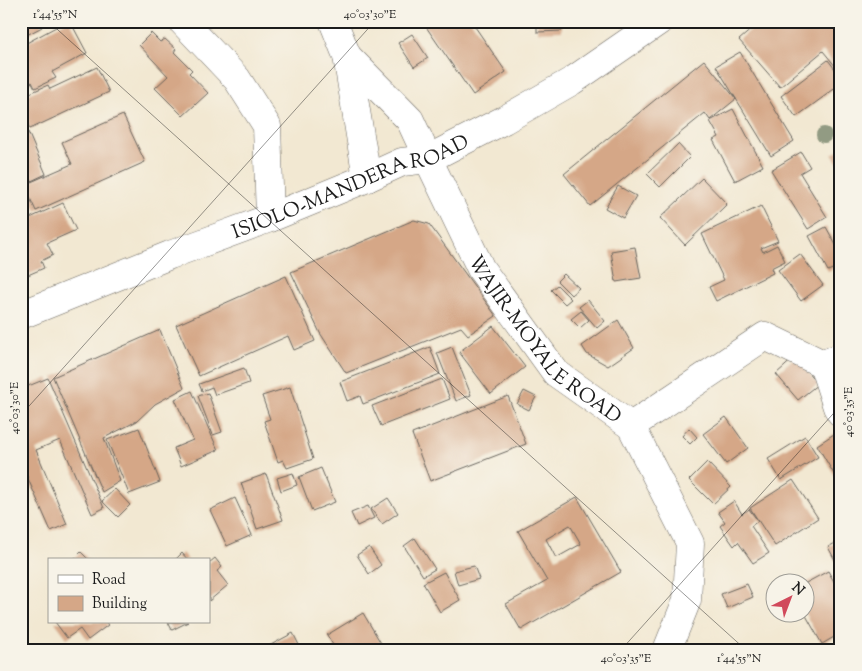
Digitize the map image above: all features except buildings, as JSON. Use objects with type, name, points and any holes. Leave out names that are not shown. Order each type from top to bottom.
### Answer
[{"type":"main road","points":[[182,21],[237,79],[267,126],[270,218]]},
{"type":"main road","points":[[333,21],[347,56],[368,178]]},
{"type":"main road","name":"ISIOLO-MANDERA ROAD","points":[[21,316],[170,255],[270,218],[402,162],[428,159],[504,120],[572,81],[659,21]]},
{"type":"main road","name":"WAJIR-MOYALE ROAD","points":[[347,56],[410,120],[481,269],[556,374],[631,426],[690,543],[687,600],[667,650]]},
{"type":"main road","points":[[631,426],[765,336],[832,361],[837,407],[841,413]]}]
